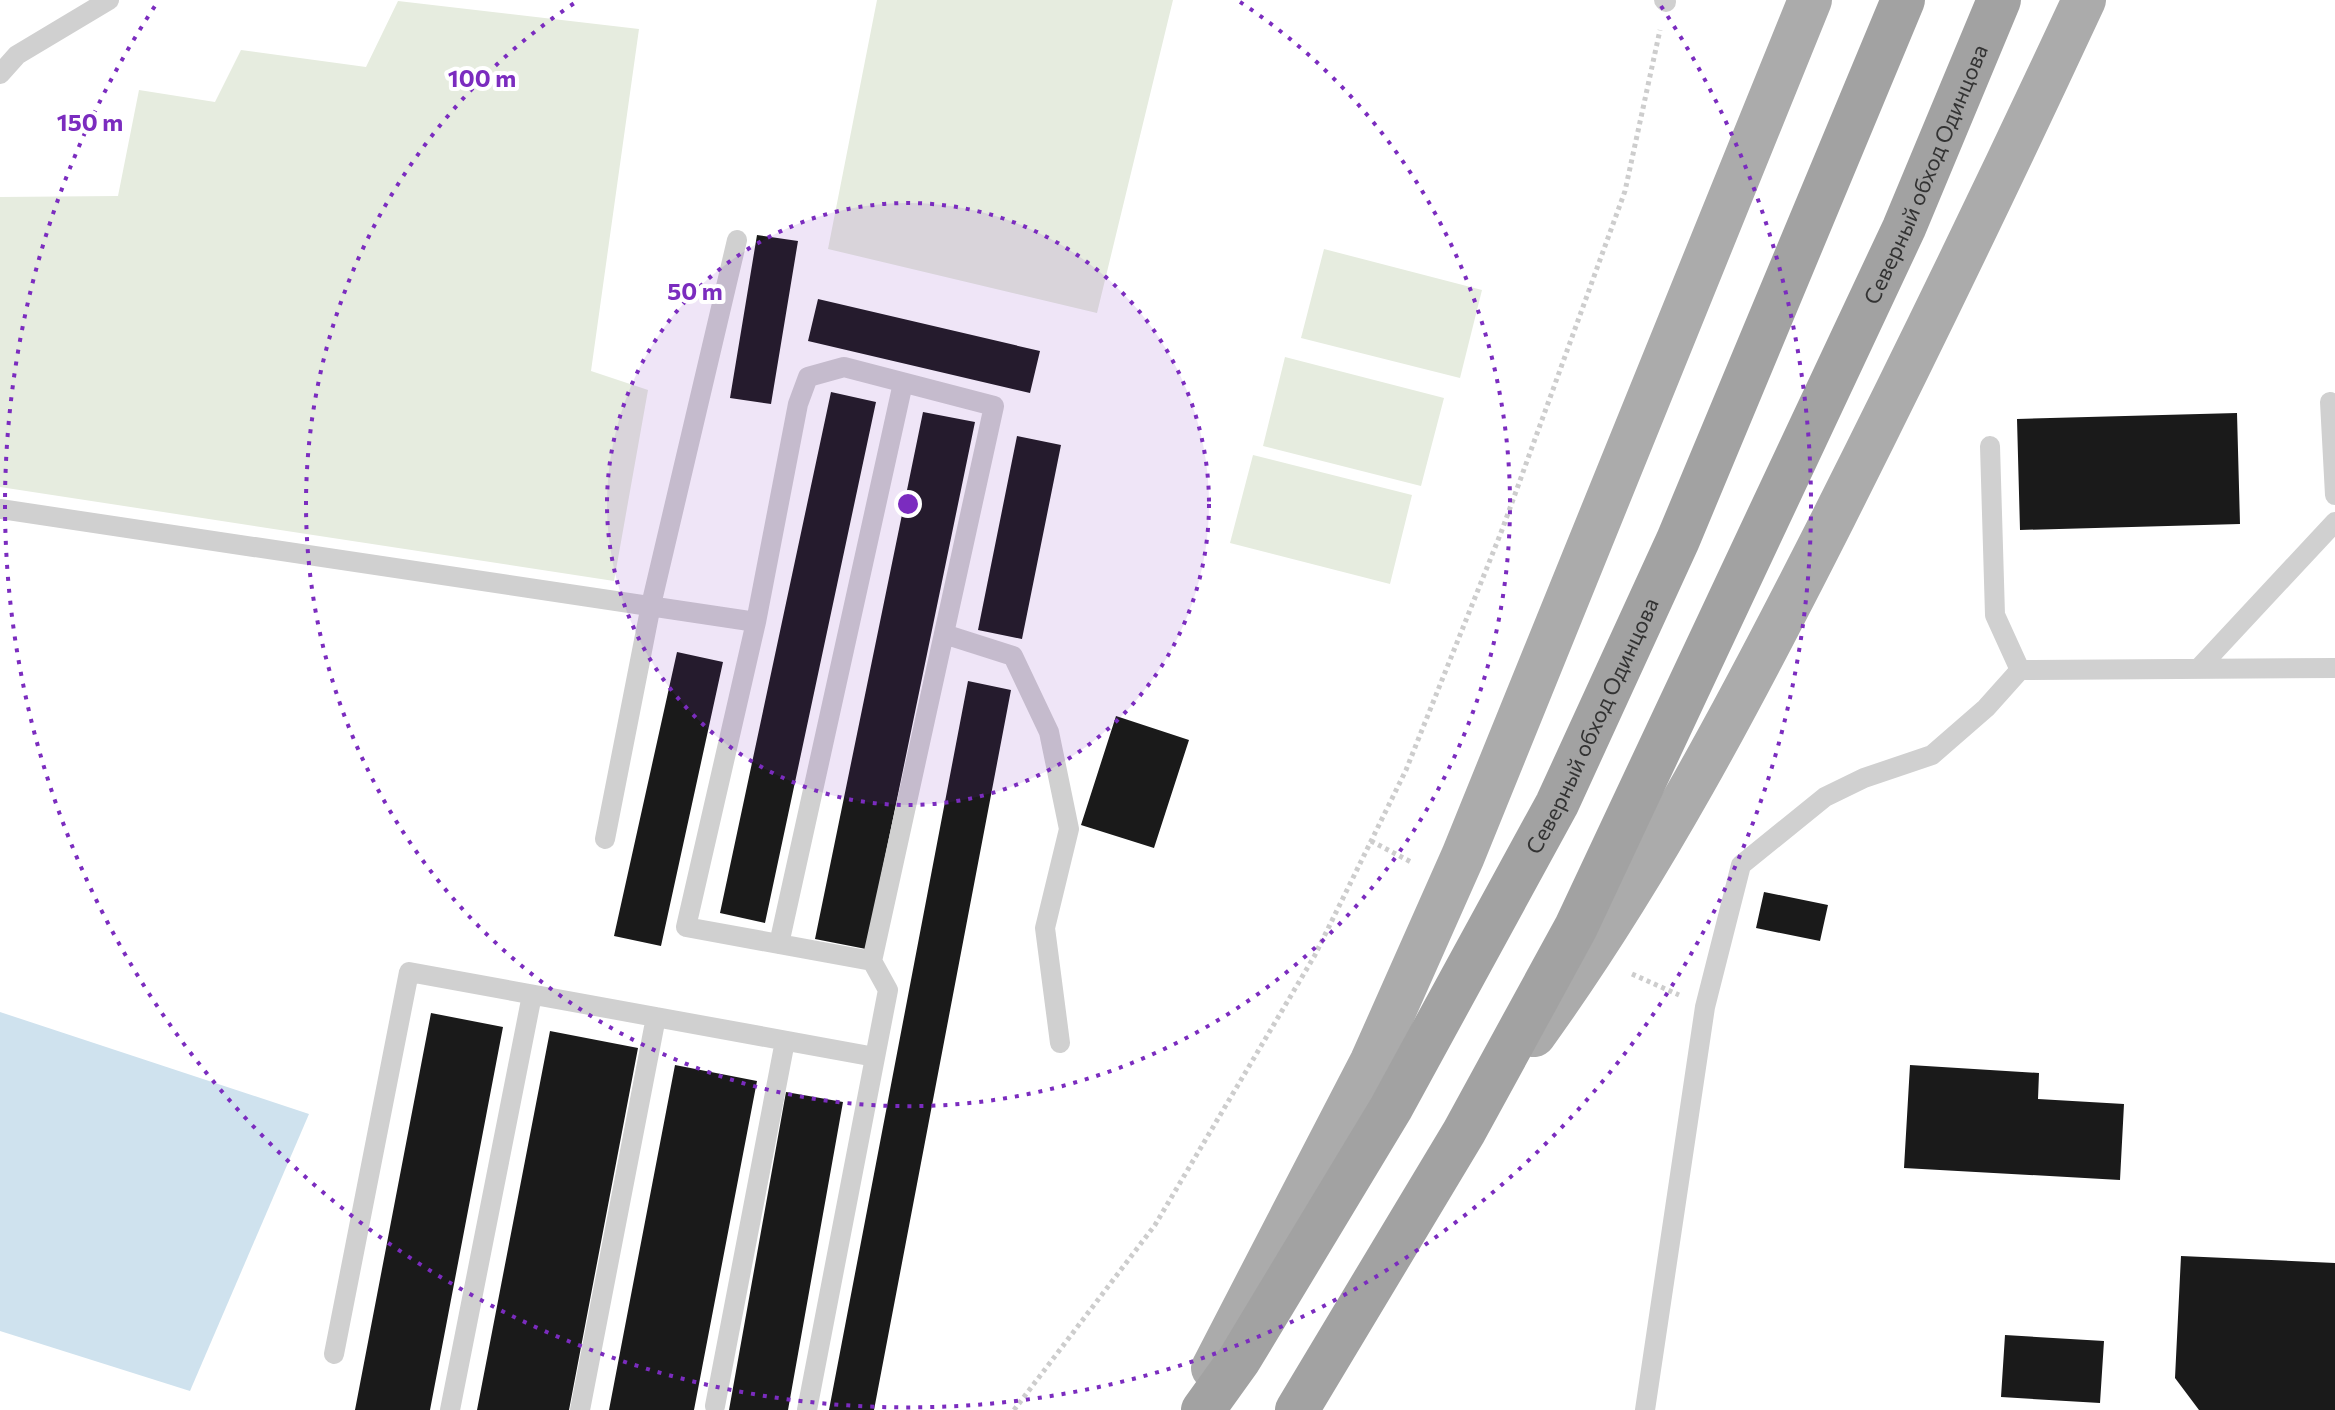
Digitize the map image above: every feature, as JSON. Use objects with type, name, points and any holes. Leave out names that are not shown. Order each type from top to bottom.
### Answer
[{"type":"highway","name":"Северный обход Одинцова","points":[[1203,1410],[1239,1360],[1391,1108],[1557,804],[1678,540],[1903,0]]},
{"type":"highway","name":"Северный обход Одинцова","points":[[1297,1410],[1464,1132],[1583,913],[1904,228],[1999,0]]},
{"type":"main road","points":[[1191,1410],[1372,1061],[1463,856],[1810,0]]},
{"type":"main road","points":[[1464,1132],[1590,957],[1739,704],[1959,270],[2084,0]]},
{"type":"lane","points":[[0,74],[17,55],[109,0]]},
{"type":"lane","points":[[605,839],[651,605],[737,240]]},
{"type":"lane","points":[[807,1410],[888,990],[872,961],[994,406],[844,367],[808,377],[798,404],[756,622],[686,927],[872,961]]},
{"type":"lane","points":[[779,944],[903,383]]},
{"type":"lane","points":[[2330,402],[2335,495]]},
{"type":"lane","points":[[1990,446],[1995,615],[2020,670]]},
{"type":"lane","points":[[0,509],[756,622]]},
{"type":"lane","points":[[2198,669],[2335,522]]},
{"type":"lane","points":[[944,634],[1013,656],[1049,732],[1069,829],[1045,928],[1060,1043]]},
{"type":"lane","points":[[1645,1410],[1705,1007],[1741,865],[1825,797],[1864,778],[1932,755],[1986,708],[2020,670],[2335,668]]},
{"type":"lane","points":[[334,1354],[409,972],[875,1057]]},
{"type":"lane","points":[[450,1410],[532,995]]},
{"type":"lane","points":[[580,1410],[656,1017]]},
{"type":"lane","points":[[715,1406],[785,1041]]},
{"type":"path","points":[[1014,1410],[1155,1225],[1315,955],[1406,770],[1502,530],[1625,191],[1665,1]]},
{"type":"path","points":[[1371,841],[1400,856]]},
{"type":"path","points":[[1632,974],[1656,985]]},
{"type":"shaded area","points":[[877,0],[1173,0],[1097,313],[828,249]]},
{"type":"shaded area","points":[[398,1],[639,29],[591,371],[648,390],[614,581],[0,487],[0,197],[118,196],[139,90],[215,102],[241,50],[366,67]]},
{"type":"shaded area","points":[[1324,249],[1482,290],[1460,378],[1301,338]]},
{"type":"shaded area","points":[[1285,357],[1444,398],[1421,486],[1263,446]]},
{"type":"shaded area","points":[[1253,455],[1412,495],[1390,584],[1230,543]]},
{"type":"water","points":[[0,1012],[309,1114],[190,1391],[0,1331]]},
{"type":"building","points":[[757,235],[798,241],[771,404],[730,398]]},
{"type":"building","points":[[818,299],[1040,351],[1030,393],[808,341]]},
{"type":"building","points":[[831,392],[876,402],[765,923],[720,913]]},
{"type":"building","points":[[923,412],[975,422],[866,949],[815,939]]},
{"type":"building","points":[[2237,413],[2240,524],[2020,530],[2017,419]]},
{"type":"building","points":[[1017,436],[1061,445],[1022,639],[978,630]]},
{"type":"building","points":[[677,652],[723,662],[661,946],[614,936]]},
{"type":"building","points":[[968,681],[1011,690],[874,1410],[829,1410]]},
{"type":"building","points":[[1116,716],[1189,740],[1154,848],[1081,825]]},
{"type":"building","points":[[1764,892],[1828,905],[1820,941],[1756,928]]},
{"type":"building","points":[[431,1013],[503,1027],[430,1410],[355,1410]]},
{"type":"building","points":[[550,1031],[638,1048],[569,1410],[477,1410]]},
{"type":"building","points":[[675,1065],[757,1081],[694,1410],[609,1410]]},
{"type":"building","points":[[1910,1065],[2039,1073],[2038,1099],[2124,1104],[2120,1180],[1904,1168]]},
{"type":"building","points":[[786,1092],[843,1102],[788,1410],[729,1410]]},
{"type":"building","points":[[2181,1256],[2335,1263],[2335,1410],[2199,1410],[2175,1378]]},
{"type":"building","points":[[2005,1335],[2104,1341],[2100,1403],[2001,1397]]}]
